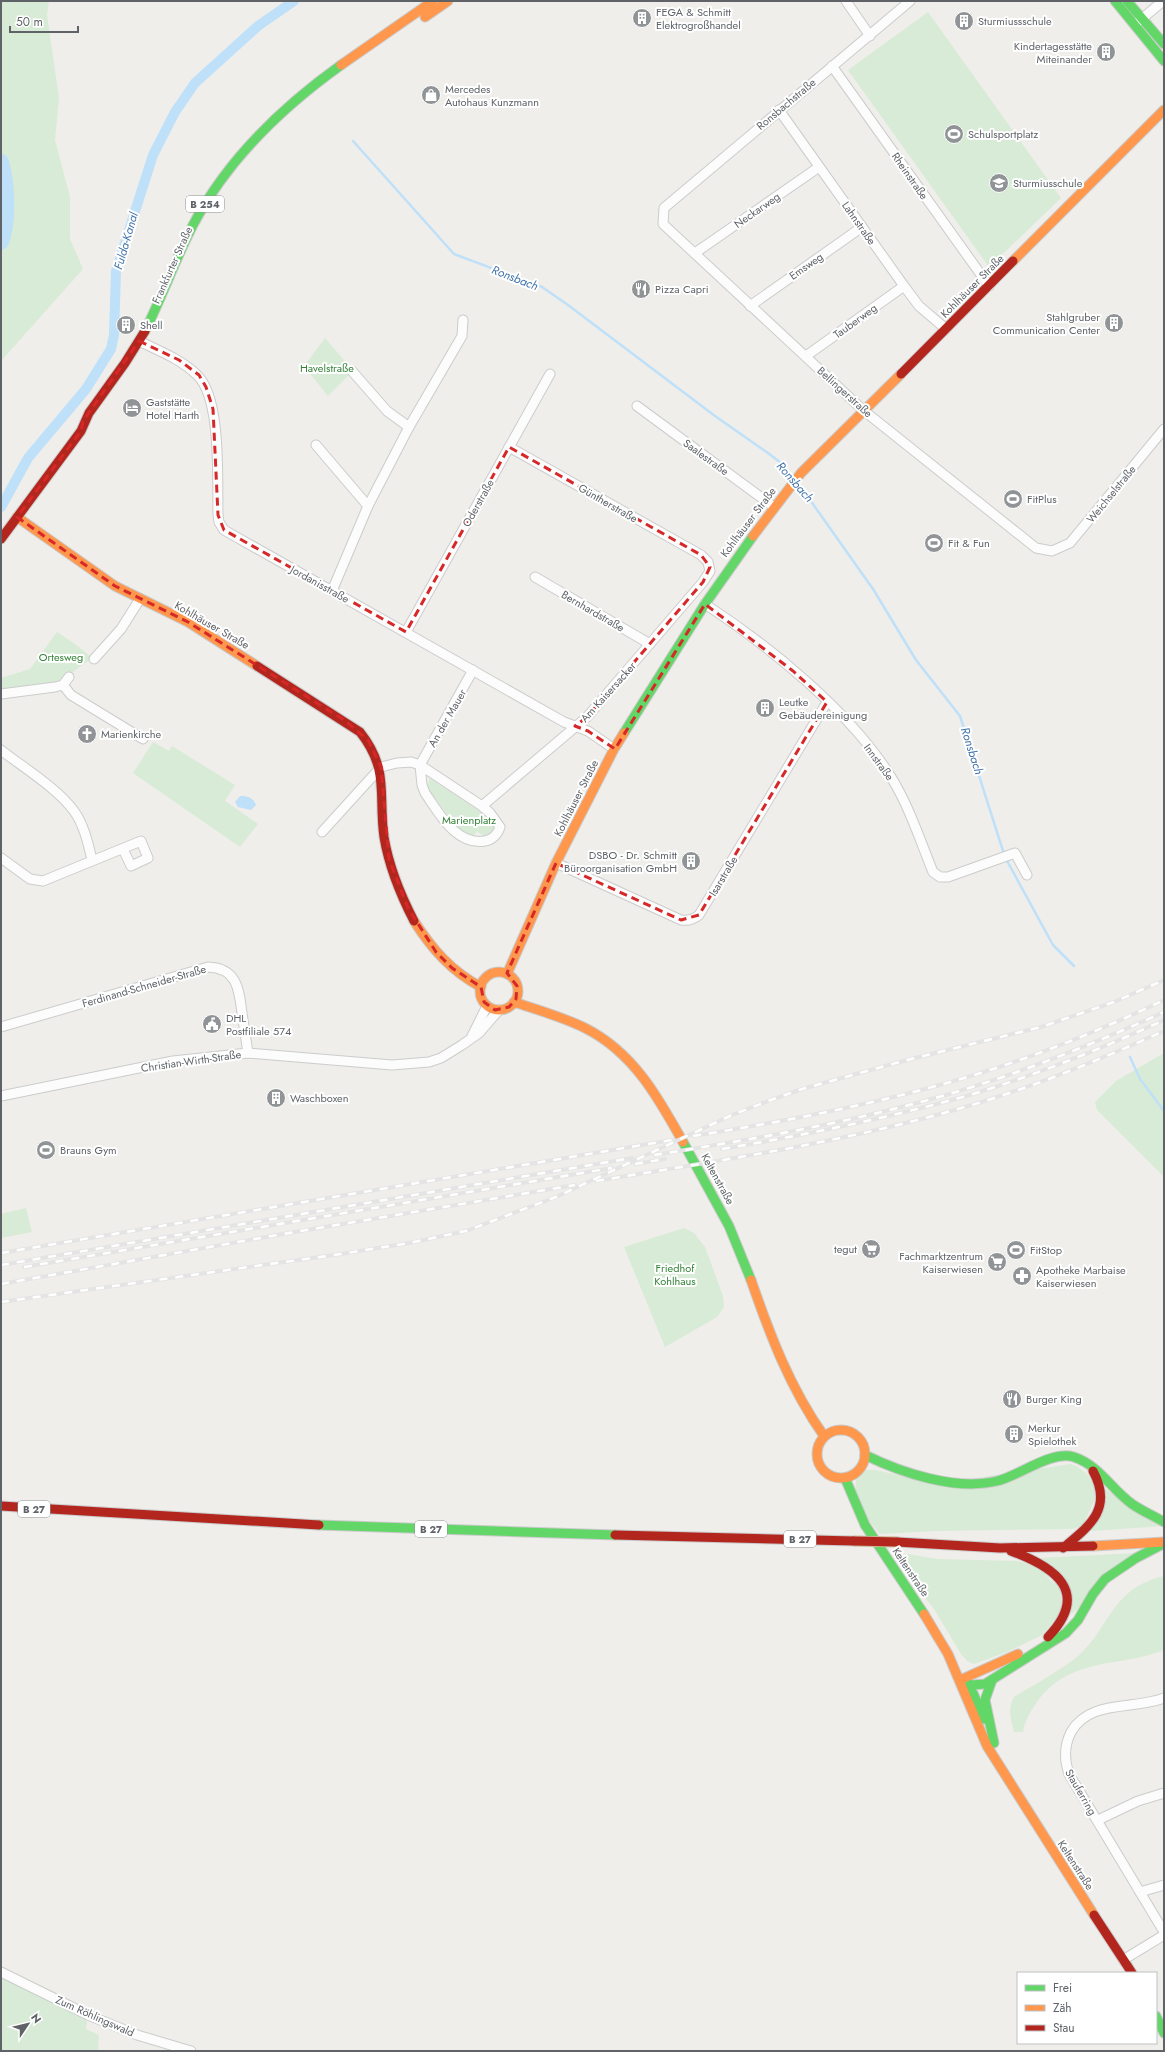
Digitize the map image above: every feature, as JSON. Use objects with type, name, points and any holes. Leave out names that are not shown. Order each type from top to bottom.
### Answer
[{"type":"main road","name":"Frankfurter Straße","points":[[81,431],[91,426],[140,358],[143,343],[202,209],[242,153],[269,123],[294,100],[433,1]]},
{"type":"main road","name":"Frankfurter Straße","points":[[1,539],[81,431],[84,421],[143,343],[203,226],[231,181],[252,154],[275,129],[308,100],[448,1]]},
{"type":"main road","points":[[1115,1],[1164,61]]},
{"type":"main road","points":[[1126,1],[1164,44]]},
{"type":"main road","name":"Kohlhäuser Straße","points":[[507,974],[556,863],[614,749],[704,604],[774,507],[796,480],[863,410],[946,329],[1164,110]]},
{"type":"main road","name":"Kohlhäuser Straße","points":[[17,517],[102,578],[140,600],[188,622],[344,720],[368,740],[374,749],[381,767],[386,848],[392,869],[414,922],[436,952],[452,968],[481,988]]},
{"type":"main road","points":[[497,972],[507,974],[513,979],[517,986],[518,995],[514,1002],[506,1009],[498,1010],[487,1006],[481,998],[481,988],[488,976],[497,972]]},
{"type":"main road","name":"Keltenstraße","points":[[514,1002],[574,1022],[594,1033],[626,1057],[649,1084],[724,1216],[743,1257],[793,1388],[808,1416],[824,1436]]},
{"type":"main road","points":[[837,1430],[851,1432],[863,1444],[865,1455],[862,1466],[851,1476],[845,1478],[830,1475],[819,1465],[817,1450],[824,1436],[837,1430]]},
{"type":"main road","points":[[865,1455],[888,1466],[944,1481],[975,1484],[997,1481],[1058,1456],[1073,1457],[1084,1461],[1098,1470],[1132,1504],[1164,1522]]},
{"type":"main road","points":[[1063,1548],[1090,1524],[1100,1508],[1102,1494],[1099,1480],[1084,1461]]},
{"type":"main road","points":[[862,1466],[881,1468],[888,1466]]},
{"type":"main road","name":"Keltenstraße","points":[[845,1478],[855,1505],[865,1525],[919,1604],[960,1680],[964,1696],[984,1739],[1026,1810],[1131,1972]]},
{"type":"main road","name":"B 27","points":[[1,1506],[116,1515],[300,1524],[897,1542],[1000,1548],[1063,1548],[1164,1543]]},
{"type":"main road","points":[[960,1680],[978,1686],[992,1680],[1066,1633],[1078,1620],[1099,1586],[1112,1573],[1164,1543]]},
{"type":"main road","points":[[960,1680],[1023,1652],[1048,1637],[1058,1628],[1066,1612],[1066,1592],[1056,1574],[1042,1563],[1000,1548]]},
{"type":"main road","name":"Keltenstraße","points":[[960,1680],[973,1692],[994,1743],[1002,1769]]},
{"type":"main road","points":[[992,1680],[985,1700],[994,1743]]},
{"type":"main road","points":[[1157,2018],[1164,2034]]},
{"type":"street","points":[[846,1],[870,36]]},
{"type":"street","name":"Ronsbachstraße","points":[[664,208],[778,110],[870,36],[910,1]]},
{"type":"street","points":[[1134,25],[1163,1]]},
{"type":"street","name":"Rheinstraße","points":[[832,66],[989,286]]},
{"type":"street","name":"Lahnstraße","points":[[778,110],[919,306],[946,329]]},
{"type":"street","name":"Neckarweg","points":[[695,254],[819,166]]},
{"type":"street","name":"Bellingerstraße","points":[[664,208],[663,224],[863,410],[1031,545],[1042,550],[1052,551]]},
{"type":"street","name":"Emsweg","points":[[750,306],[862,227]]},
{"type":"street","name":"Tauberweg","points":[[806,356],[904,286]]},
{"type":"street","points":[[332,591],[368,506],[409,427],[462,336],[463,320]]},
{"type":"street","name":"Jordanisstraße","points":[[143,343],[179,360],[198,375],[206,387],[213,409],[218,515],[219,522],[224,530],[564,722],[588,731],[614,749]]},
{"type":"street","points":[[352,371],[387,411],[409,427]]},
{"type":"street","name":"Oderstraße","points":[[406,632],[550,374]]},
{"type":"street","name":"Saalestraße","points":[[637,406],[774,507]]},
{"type":"street","name":"Weichselstraße","points":[[1052,551],[1066,546],[1077,536],[1164,428]]},
{"type":"street","points":[[316,445],[368,506]]},
{"type":"street","name":"Güntherstraße","points":[[509,447],[706,560]]},
{"type":"street","name":"Am Kaisersacker","points":[[482,806],[587,717],[703,582],[710,571],[706,560]]},
{"type":"street","name":"Bernhardstraße","points":[[535,578],[650,644]]},
{"type":"street","points":[[94,660],[121,629],[140,600]]},
{"type":"street","name":"Innstraße","points":[[704,604],[729,620],[793,671],[827,702],[868,745],[891,776],[902,796],[933,872],[948,877],[1015,853],[1027,875]]},
{"type":"street","name":"An der Mauer","points":[[420,765],[473,670]]},
{"type":"street","points":[[1,694],[63,685],[69,677]]},
{"type":"street","points":[[63,685],[71,695],[143,739]]},
{"type":"street","name":"Isarstraße","points":[[556,863],[681,920],[686,921],[695,918],[699,915],[827,702]]},
{"type":"street","points":[[1,750],[51,789],[74,811],[84,830],[92,860]]},
{"type":"street","points":[[322,832],[381,767],[397,763],[411,762],[420,765],[482,806],[498,823],[500,827],[497,834],[490,840],[478,842],[468,840],[458,834],[425,793],[422,785],[420,765]]},
{"type":"street","points":[[1,858],[30,878],[43,881],[92,860],[123,849]]},
{"type":"street","name":"Ferdinand-Schneider-Straße","points":[[1,1027],[208,967],[219,968],[227,972],[234,980],[239,990],[248,1053]]},
{"type":"street","name":"Christian-Wirth-Straße","points":[[471,1037],[487,1006]]},
{"type":"street","name":"Christian-Wirth-Straße","points":[[1,1096],[173,1061],[248,1053],[406,1065],[429,1062],[452,1052],[471,1037],[479,1033],[498,1010]]},
{"type":"street","name":"Stauferring","points":[[1163,1699],[1096,1711],[1080,1721],[1069,1737],[1065,1756],[1069,1774],[1164,1932]]},
{"type":"street","points":[[1098,1820],[1138,1801],[1164,1793]]},
{"type":"street","points":[[1140,1892],[1164,1885]]},
{"type":"street","points":[[1124,1960],[1164,1935]]},
{"type":"street","name":"Zum Röhlingswald","points":[[1,1972],[88,2015],[137,2035],[191,2051]]},
{"type":"highlighted area","points":[[139,341],[179,360],[199,375],[206,387],[213,409],[218,515],[224,530],[406,632],[509,447],[701,555],[710,567],[703,582],[587,717],[575,726],[588,731],[615,749],[705,604],[793,671],[827,702],[699,915],[681,920],[556,863],[507,973],[517,986],[516,999],[509,1007],[495,1010],[484,1002],[481,987],[452,968],[436,952],[408,908],[389,859],[381,767],[368,740],[344,720],[188,622],[115,586],[17,517],[81,431],[83,421]]},
{"type":"green space","points":[[1,1],[49,1],[47,15],[59,98],[55,140],[70,197],[70,239],[83,269],[1,361]]},
{"type":"green space","name":"Schulsportplatz","points":[[928,12],[1061,198],[989,267],[848,70]]},
{"type":"green space","name":"Havelstraße","points":[[325,338],[344,360],[349,375],[328,396],[304,366]]},
{"type":"green space","name":"Ortesweg","points":[[57,632],[92,658],[58,683],[1,691],[1,678],[30,669]]},
{"type":"green space","points":[[153,742],[169,751],[172,746],[235,785],[225,801],[258,824],[240,847],[133,773]]},
{"type":"green space","name":"Marienplatz","points":[[430,778],[490,818],[497,826],[490,836],[485,837],[477,831],[472,838],[459,831],[427,787]]},
{"type":"green space","points":[[1164,1053],[1164,1177],[1097,1110],[1095,1102],[1116,1081]]},
{"type":"green space","points":[[26,1208],[32,1232],[1,1238],[1,1214]]},
{"type":"green space","name":"Friedhof Kohlhaus","points":[[684,1228],[694,1233],[705,1247],[723,1296],[724,1307],[717,1317],[665,1347],[624,1247]]},
{"type":"green space","points":[[1071,1464],[1081,1469],[1088,1475],[1098,1492],[1083,1525],[1073,1529],[935,1531],[880,1534],[870,1522],[861,1507],[856,1491],[858,1475],[867,1470],[876,1470],[936,1484]]},
{"type":"green space","points":[[1105,1489],[1164,1526],[1091,1531]]},
{"type":"green space","points":[[1136,1553],[1072,1614],[1040,1558]]},
{"type":"green space","points":[[908,1554],[937,1559],[1017,1561],[1037,1566],[1060,1590],[1062,1611],[1042,1635],[1007,1652],[974,1664],[967,1661],[961,1654],[934,1609],[893,1556]]},
{"type":"green space","points":[[1164,1576],[1164,1650],[1147,1656],[1082,1669],[1067,1676],[1053,1685],[1039,1699],[1027,1718],[1023,1732],[1014,1732],[1010,1710],[1014,1697],[1055,1673],[1077,1657],[1088,1645],[1122,1599],[1133,1590],[1146,1582]]},
{"type":"green space","points":[[1,1978],[87,2021],[86,2029],[99,2035],[98,2051],[1,2051]]},
{"type":"water","points":[[240,796],[250,798],[256,805],[251,810],[238,807],[235,802]]},
{"type":"waterway","name":"Fulda-Kanal","points":[[1,507],[28,458],[86,389],[111,349],[114,335],[116,271],[153,155],[175,112],[195,83],[258,26],[294,1]]},
{"type":"waterway","name":"Ronsbach","points":[[353,141],[454,254],[542,287],[715,416],[768,453],[781,463],[792,476]]},
{"type":"waterway","points":[[1,162],[6,191],[5,224],[1,242]]},
{"type":"waterway","name":"Ronsbach","points":[[798,483],[873,589],[916,660],[960,716],[1004,854]]},
{"type":"waterway","name":"Ronsbach","points":[[1006,859],[1053,945],[1074,966]]},
{"type":"waterway","name":"Ronsbach","points":[[1130,1057],[1140,1079],[1164,1111]]},
{"type":"railway","points":[[1,1302],[341,1254],[409,1243],[466,1231],[556,1197],[732,1115],[771,1100],[802,1089],[907,1060],[1041,1027],[1114,1002],[1164,980]]},
{"type":"railway","points":[[693,1136],[846,1108],[965,1078],[1052,1048],[1109,1025],[1164,1000]]},
{"type":"railway","points":[[654,1155],[830,1124],[935,1098],[994,1080],[1051,1060],[1164,1012]]},
{"type":"railway","points":[[722,1149],[847,1125],[970,1095],[1068,1061],[1164,1020]]},
{"type":"railway","points":[[596,1181],[778,1150],[869,1132],[914,1121],[1011,1093],[1088,1064],[1164,1031]]},
{"type":"railway","points":[[1,1253],[672,1140]]},
{"type":"railway","points":[[1,1265],[632,1158]]},
{"type":"railway","points":[[635,1164],[665,1159]]},
{"type":"railway","points":[[24,1267],[612,1168]]},
{"type":"railway","points":[[1,1284],[283,1234],[575,1185]]},
{"type":"traffic: fast","points":[[1115,1],[1164,61]]},
{"type":"traffic: fast","points":[[1127,1],[1164,44]]},
{"type":"traffic: fast","points":[[145,331],[193,225],[222,179],[239,157],[277,117],[297,99],[341,65]]},
{"type":"traffic: fast","points":[[624,733],[705,604],[753,536]]},
{"type":"traffic: fast","points":[[683,1142],[729,1226],[751,1280]]},
{"type":"traffic: fast","points":[[865,1455],[912,1474],[947,1482],[964,1484],[997,1481],[1045,1460],[1055,1457],[1074,1457],[1091,1466],[1132,1504],[1164,1522]]},
{"type":"traffic: fast","points":[[845,1478],[865,1525],[924,1614]]},
{"type":"traffic: fast","points":[[319,1525],[615,1535]]},
{"type":"traffic: fast","points":[[960,1680],[972,1685],[985,1684],[1066,1633],[1078,1620],[1093,1594],[1105,1579],[1136,1558],[1161,1545]]},
{"type":"traffic: fast","points":[[992,1680],[985,1700],[994,1743]]},
{"type":"traffic: fast","points":[[963,1682],[973,1693],[984,1719]]},
{"type":"traffic: fast","points":[[1157,2018],[1164,2033]]},
{"type":"traffic: slow","points":[[341,65],[433,1]]},
{"type":"traffic: slow","points":[[425,17],[448,1]]},
{"type":"traffic: slow","points":[[1013,261],[1164,110]]},
{"type":"traffic: slow","points":[[753,536],[801,473],[901,374]]},
{"type":"traffic: slow","points":[[17,517],[115,586],[188,622],[257,666]]},
{"type":"traffic: slow","points":[[507,974],[556,863],[614,749],[624,733]]},
{"type":"traffic: slow","points":[[414,921],[435,950],[451,966],[460,974],[481,987]]},
{"type":"traffic: slow","points":[[499,972],[509,975],[515,981],[518,991],[515,1001],[509,1007],[499,1010],[489,1007],[483,1001],[480,991],[483,981],[489,975],[499,972]]},
{"type":"traffic: slow","points":[[514,1002],[577,1024],[602,1038],[617,1050],[631,1063],[654,1092],[683,1142]]},
{"type":"traffic: slow","points":[[751,1280],[773,1341],[782,1361],[801,1399],[824,1436]]},
{"type":"traffic: slow","points":[[836,1430],[846,1430],[858,1437],[865,1449],[865,1454],[865,1459],[858,1471],[846,1478],[836,1478],[828,1474],[821,1467],[817,1459],[817,1449],[821,1441],[828,1434],[836,1430]]},
{"type":"traffic: slow","points":[[1093,1546],[1164,1542]]},
{"type":"traffic: slow","points":[[924,1614],[948,1654],[987,1746],[1094,1915]]},
{"type":"traffic: slow","points":[[960,1680],[1018,1654]]},
{"type":"traffic: jam","points":[[901,374],[1013,261]]},
{"type":"traffic: jam","points":[[1,539],[81,431],[89,413],[125,363],[145,331]]},
{"type":"traffic: jam","points":[[257,666],[360,732],[369,746],[376,759],[379,771],[381,783],[382,822],[389,859],[404,901],[414,921]]},
{"type":"traffic: jam","points":[[1063,1548],[1090,1523],[1100,1506],[1101,1495],[1099,1484],[1093,1471]]},
{"type":"traffic: jam","points":[[1,1506],[319,1525]]},
{"type":"traffic: jam","points":[[615,1535],[854,1541]]},
{"type":"traffic: jam","points":[[854,1541],[897,1542]]},
{"type":"traffic: jam","points":[[897,1542],[1000,1548],[1093,1546]]},
{"type":"traffic: jam","points":[[1011,1551],[1027,1557],[1053,1573],[1062,1583],[1067,1594],[1067,1607],[1061,1621],[1048,1637]]},
{"type":"traffic: jam","points":[[1094,1915],[1131,1972]]},
{"type":"place","name":"FEGA & Schmitt Elektrogroßhandel","points":[[642,18]]},
{"type":"place","name":"Sturmiussschule","points":[[964,21]]},
{"type":"place","name":"Kindertagesstätte Miteinander","points":[[1106,52]]},
{"type":"place","name":"Mercedes Autohaus Kunzmann","points":[[431,95]]},
{"type":"place","name":"Schulsportplatz","points":[[954,134]]},
{"type":"place","name":"Sturmiusschule","points":[[999,183]]},
{"type":"place","name":"Pizza Capri","points":[[641,289]]},
{"type":"place","name":"Stahlgruber Communication Center","points":[[1114,323]]},
{"type":"place","name":"Shell","points":[[126,325]]},
{"type":"place","name":"Gaststätte Hotel Harth","points":[[132,408]]},
{"type":"place","name":"FitPlus","points":[[1013,499]]},
{"type":"place","name":"Fit & Fun","points":[[934,543]]},
{"type":"place","name":"Leutke Gebäudereinigung","points":[[765,708]]},
{"type":"place","name":"Marienkirche","points":[[87,734]]},
{"type":"place","name":"DSBO - Dr. Schmitt Büroorganisation GmbH","points":[[691,861]]},
{"type":"place","name":"DHL Postfiliale 574","points":[[212,1024]]},
{"type":"place","name":"Waschboxen","points":[[276,1098]]},
{"type":"place","name":"Brauns Gym","points":[[46,1150]]},
{"type":"place","name":"tegut","points":[[871,1249]]},
{"type":"place","name":"FitStop","points":[[1016,1250]]},
{"type":"place","name":"Fachmarktzentrum Kaiserwiesen","points":[[997,1262]]},
{"type":"place","name":"Apotheke Marbaise Kaiserwiesen","points":[[1022,1276]]},
{"type":"place","name":"Burger King","points":[[1012,1399]]},
{"type":"place","name":"Merkur Spielothek","points":[[1014,1434]]}]
